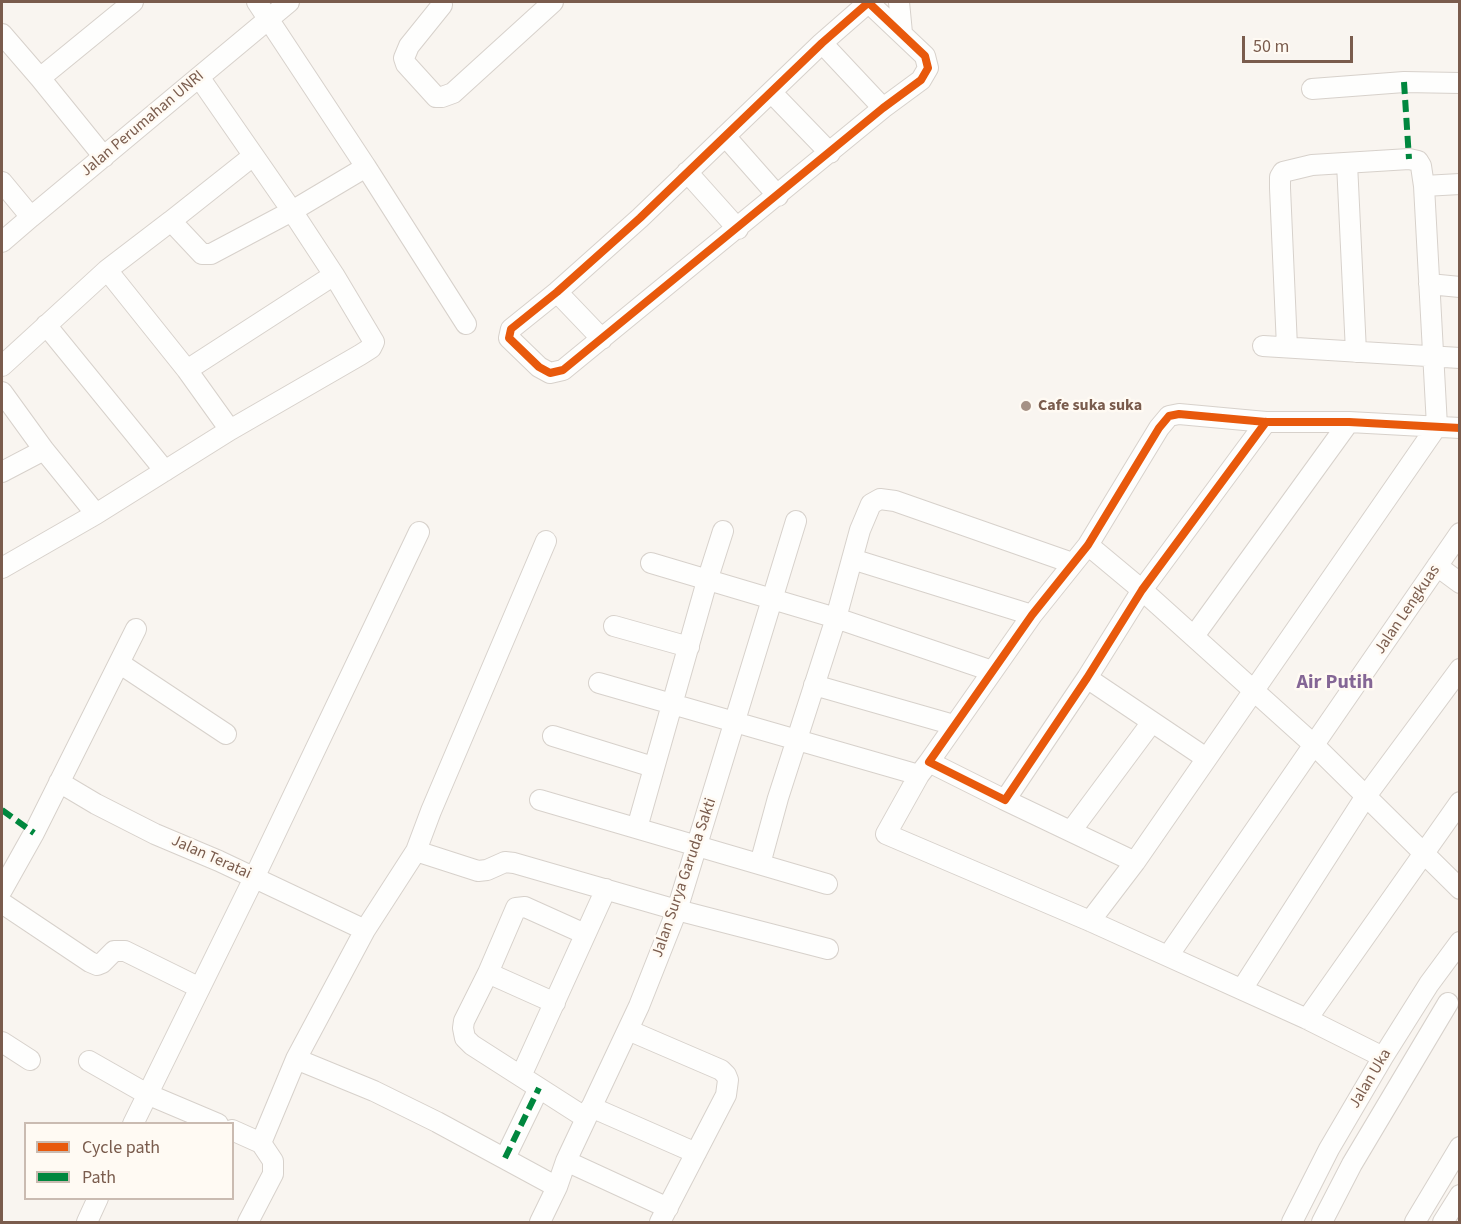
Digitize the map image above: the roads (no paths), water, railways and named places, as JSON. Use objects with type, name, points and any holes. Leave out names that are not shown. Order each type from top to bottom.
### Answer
[{"type":"street","points":[[40,78],[133,2]]},
{"type":"street","points":[[257,2],[366,167],[465,324]]},
{"type":"street","name":"Jalan Perumahan UNRI","points":[[2,242],[289,2]]},
{"type":"street","points":[[442,3],[409,46],[404,58],[406,64],[436,97],[447,97],[453,93],[553,2]]},
{"type":"street","points":[[868,2],[925,56],[928,68],[921,80],[883,108],[563,370],[550,373],[539,367],[510,338],[511,330],[640,218],[868,2]]},
{"type":"street","points":[[899,2],[902,33]]},
{"type":"street","points":[[2,34],[104,157]]},
{"type":"street","points":[[822,44],[883,108]]},
{"type":"street","points":[[2,568],[371,348],[373,339],[334,275],[199,77]]},
{"type":"street","points":[[1311,89],[1404,82],[1460,83]]},
{"type":"street","points":[[772,93],[830,153]]},
{"type":"street","points":[[725,136],[778,196]]},
{"type":"street","points":[[2,366],[107,270],[253,156]]},
{"type":"street","points":[[1090,921],[1135,862],[1437,426],[1424,186],[1421,166],[1413,159],[1401,158],[1294,168],[1281,175],[1287,347]]},
{"type":"street","points":[[1347,163],[1356,352]]},
{"type":"street","points":[[171,221],[199,252],[207,255],[292,211],[366,167]]},
{"type":"street","points":[[687,172],[738,229]]},
{"type":"street","points":[[2,182],[31,217]]},
{"type":"street","points":[[1424,186],[1460,184]]},
{"type":"street","points":[[107,270],[187,370],[230,430]]},
{"type":"street","points":[[187,370],[334,275]]},
{"type":"street","points":[[1429,284],[1460,287]]},
{"type":"street","points":[[557,292],[602,339]]},
{"type":"street","points":[[46,325],[165,471]]},
{"type":"street","points":[[1263,346],[1460,358]]},
{"type":"street","points":[[2,392],[44,450],[96,514]]},
{"type":"street","points":[[1383,1058],[1242,989],[886,834],[924,769],[992,670],[1088,545],[1166,419],[1179,414],[1266,422],[1349,422],[1460,428]]},
{"type":"street","points":[[1005,800],[1088,678],[1142,590],[1266,422]]},
{"type":"street","points":[[1194,636],[1349,422]]},
{"type":"street","points":[[2,472],[44,450]]},
{"type":"street","points":[[760,864],[867,510],[875,501],[886,499],[895,501],[1072,563]]},
{"type":"street","name":"Jalan Surya Garuda Sakti","points":[[540,1222],[628,1030],[677,910],[796,521]]},
{"type":"street","points":[[636,828],[723,531]]},
{"type":"street","points":[[134,1122],[201,988],[419,532]]},
{"type":"street","name":"Jalan Lengkuas","points":[[1168,956],[1460,533]]},
{"type":"street","points":[[261,1143],[296,1059],[365,930],[416,851],[546,541]]},
{"type":"street","points":[[1088,545],[1142,590],[1313,744],[1460,889]]},
{"type":"street","points":[[852,559],[1032,615]]},
{"type":"street","points":[[651,563],[836,618],[992,670]]},
{"type":"street","points":[[1437,566],[1460,583]]},
{"type":"street","points":[[614,626],[689,647]]},
{"type":"street","points":[[2,890],[34,833],[136,629]]},
{"type":"street","points":[[119,663],[225,734]]},
{"type":"street","points":[[1242,989],[1366,796],[1460,669]]},
{"type":"street","points":[[1088,678],[1206,758]]},
{"type":"street","points":[[599,683],[797,741],[924,769],[1005,800],[1135,862]]},
{"type":"street","points":[[814,685],[954,725]]},
{"type":"street","points":[[1071,831],[1152,722]]},
{"type":"street","points":[[553,736],[653,767]]},
{"type":"street","name":"Jalan Teratai","points":[[59,782],[155,834],[365,930]]},
{"type":"street","points":[[540,800],[827,884]]},
{"type":"street","points":[[1307,1019],[1460,802]]},
{"type":"street","points":[[416,851],[471,870],[487,870],[505,862],[514,863],[677,910],[828,949]]},
{"type":"street","points":[[521,1076],[606,889]]},
{"type":"street","points":[[2,903],[97,965],[114,951],[124,951],[201,988]]},
{"type":"street","points":[[585,934],[519,906],[513,914],[488,973],[464,1021],[464,1036],[472,1045],[539,1088],[589,1113],[696,1153]]},
{"type":"street","name":"Jalan Uka","points":[[1292,1222],[1329,1149],[1360,1096],[1429,984],[1460,942]]},
{"type":"street","points":[[488,973],[555,1003]]},
{"type":"street","points":[[1322,1222],[1385,1108],[1454,1009],[1429,984]]},
{"type":"street","points":[[566,1161],[664,1216],[726,1095],[728,1088],[726,1075],[721,1070],[628,1030]]},
{"type":"street","points":[[2,1042],[30,1060]]},
{"type":"street","points":[[296,1059],[374,1091],[557,1187]]},
{"type":"street","points":[[89,1061],[147,1094],[213,1122]]},
{"type":"street","points":[[505,1158],[539,1088]]},
{"type":"street","points":[[1360,1096],[1385,1108]]},
{"type":"street","points":[[234,1131],[261,1143],[273,1161],[273,1174],[248,1222]]},
{"type":"street","points":[[1329,1149],[1352,1164]]},
{"type":"street","points":[[1415,1222],[1458,1152]]},
{"type":"street","points":[[1443,1222],[1460,1195]]},
{"type":"street","points":[[87,1222],[97,1200]]},
{"type":"place","name":"Cafe suka suka","points":[[1026,406]]},
{"type":"district","name":"Air Putih","points":[[1335,684]]}]
